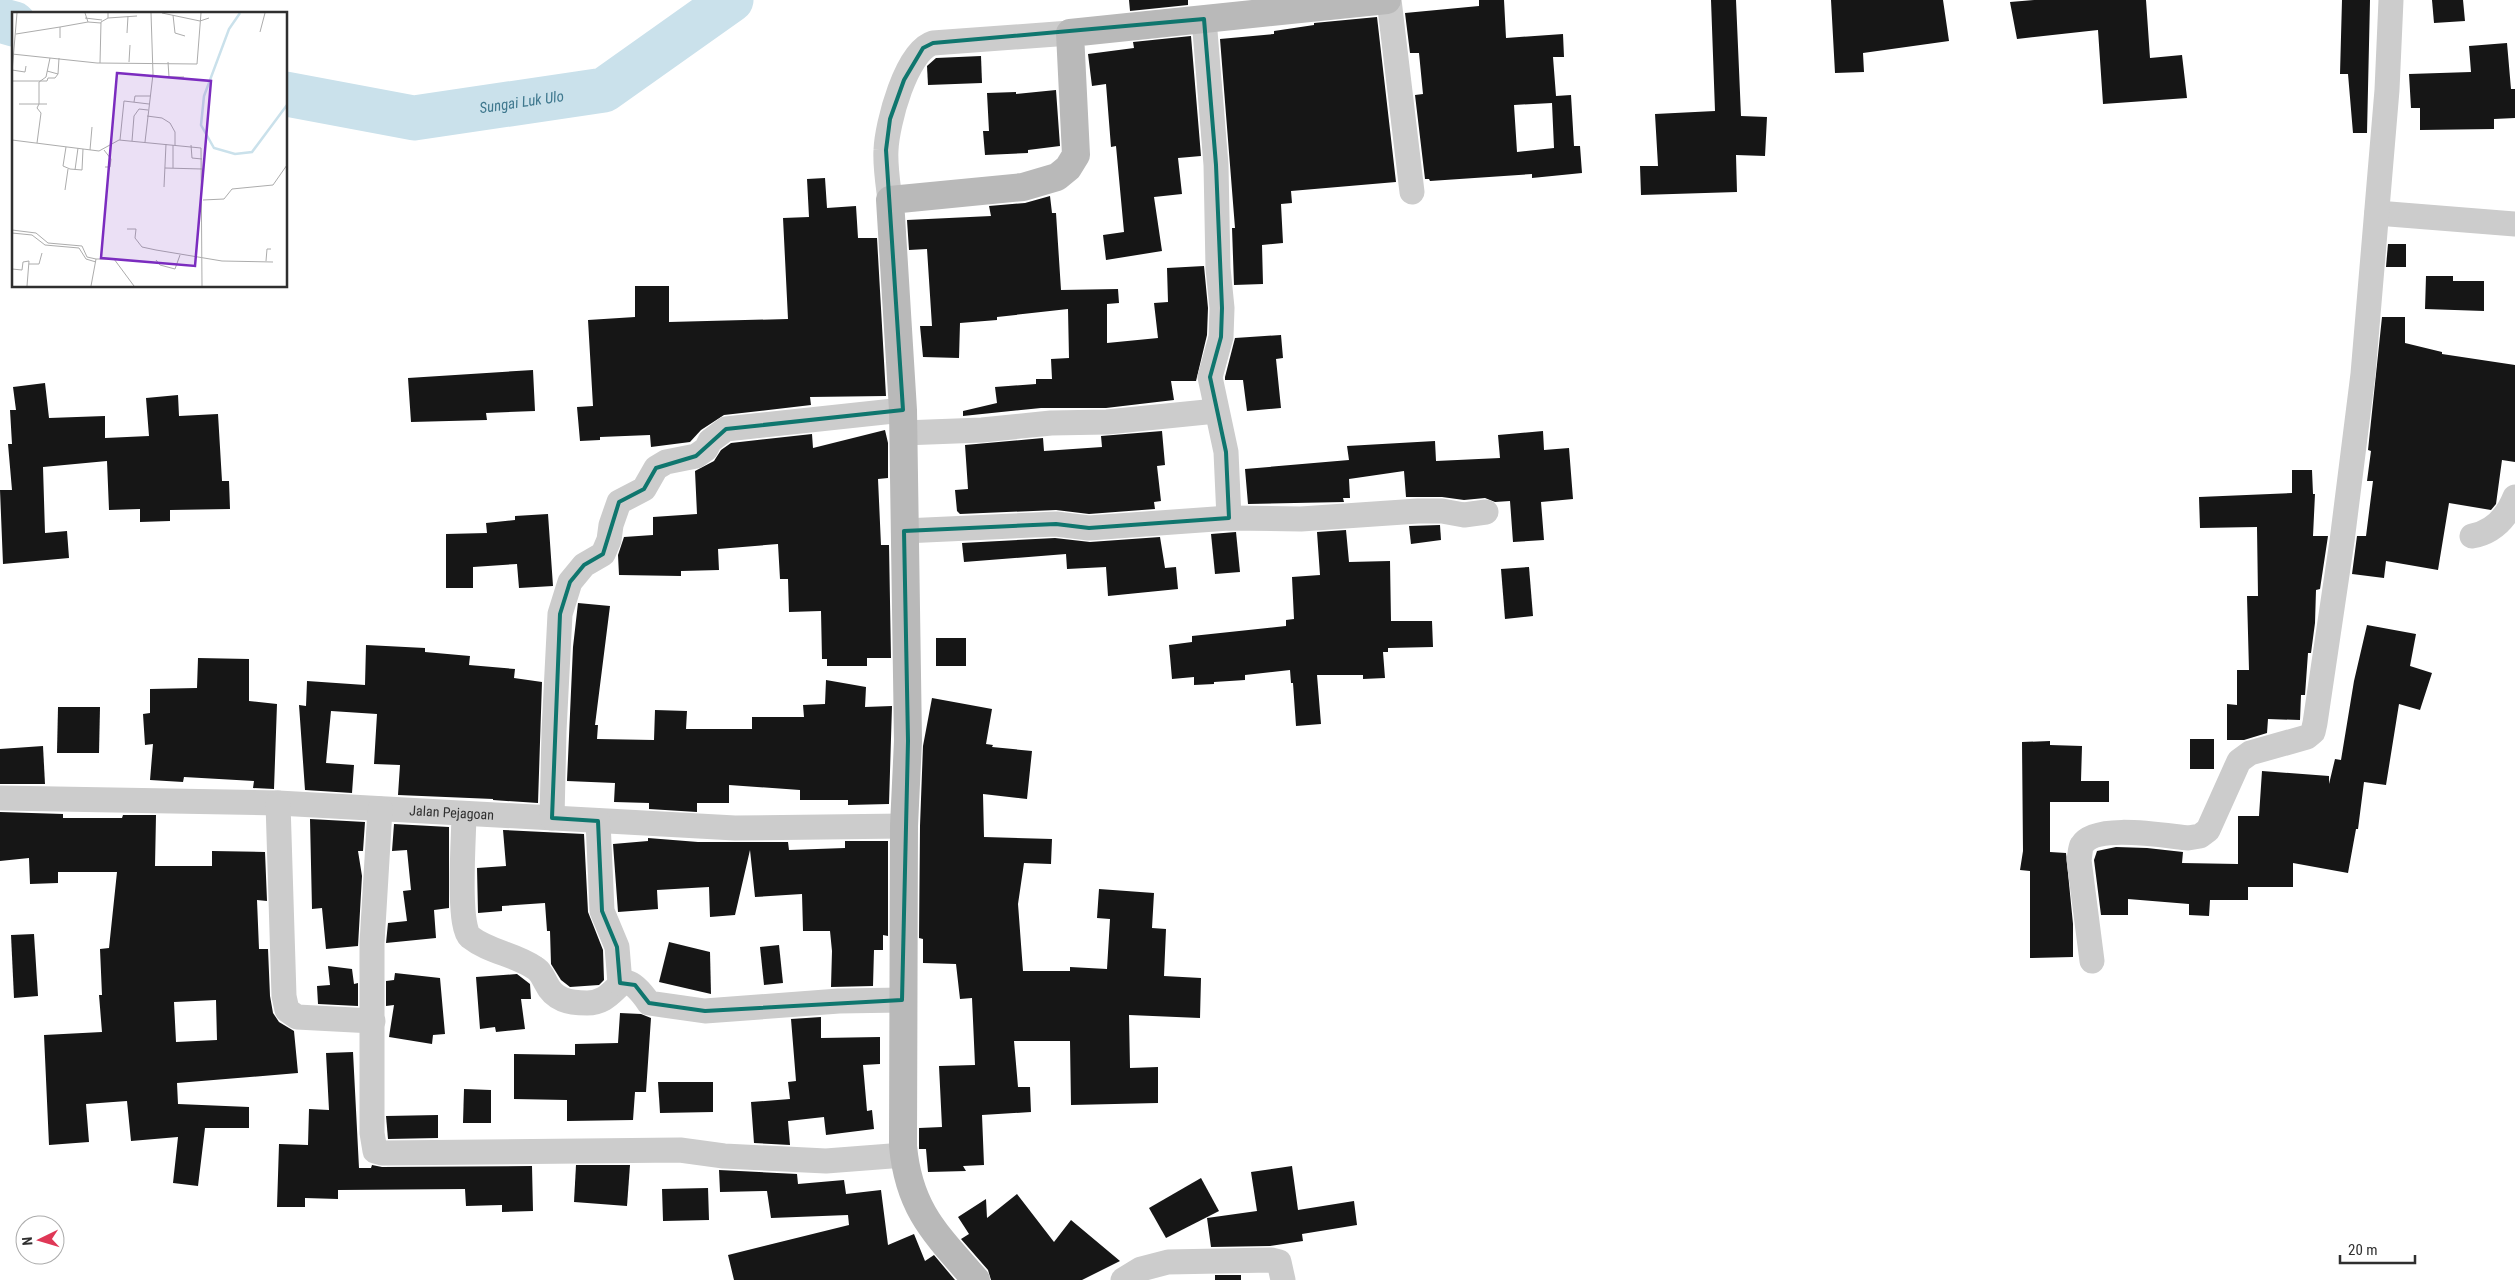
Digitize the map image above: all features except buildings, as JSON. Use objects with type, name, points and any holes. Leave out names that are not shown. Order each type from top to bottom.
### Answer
[{"type":"street","points":[[976,1280],[929,1226],[919,1208],[906,1169],[904,1155],[902,1000],[904,826],[908,741],[903,422],[886,150],[890,119],[904,80],[923,48],[939,42],[1070,33],[1388,0],[1412,192]]},
{"type":"street","points":[[2092,961],[2079,860],[2082,844],[2094,835],[2113,832],[2188,838],[2200,836],[2208,830],[2239,761],[2250,753],[2301,740],[2313,732],[2342,541],[2363,374],[2387,90],[2391,0]]},
{"type":"street","points":[[1204,19],[1216,165],[1218,268],[1222,308],[1221,337],[1210,377],[1226,452],[1229,518]]},
{"type":"street","points":[[890,200],[1023,187],[1057,177],[1068,168],[1076,155],[1070,33]]},
{"type":"street","points":[[2376,213],[2515,224]]},
{"type":"street","points":[[552,818],[560,614],[570,582],[584,565],[603,554],[609,540],[611,525],[619,502],[644,489],[656,468],[666,462],[696,456],[706,449],[710,441],[726,429],[903,422],[982,430],[1052,423],[1107,422],[1216,411]]},
{"type":"street","points":[[2472,536],[2484,534],[2499,524],[2510,510],[2515,497]]},
{"type":"street","points":[[904,531],[1056,524],[1089,528],[1229,518],[1300,519],[1418,511],[1442,511],[1464,515],[1486,512]]},
{"type":"street","name":"Jalan Pejagoan","points":[[0,798],[278,802],[735,828],[904,826]]},
{"type":"street","points":[[278,802],[284,996],[287,1010],[297,1017],[373,1022]]},
{"type":"street","points":[[380,809],[372,942],[372,1147],[375,1152],[652,1150],[826,1161],[904,1155]]},
{"type":"street","points":[[464,814],[462,890],[464,923],[468,935],[481,944],[536,968],[552,993],[560,1000],[587,1003],[600,1001],[608,997],[620,984],[627,982],[635,984],[649,1003],[705,1011],[839,1000],[902,1000]]},
{"type":"street","points":[[598,821],[599,880],[602,911],[617,947],[620,984]]},
{"type":"street","points":[[1122,1280],[1141,1269],[1168,1262],[1271,1260],[1279,1262],[1283,1280]]},
{"type":"highlighted area","points":[[1204,19],[1216,165],[1222,308],[1221,337],[1210,377],[1226,452],[1229,518],[1089,528],[1056,524],[904,531],[908,741],[902,1000],[705,1011],[649,1003],[635,985],[620,983],[617,947],[602,911],[598,821],[552,818],[560,614],[570,582],[584,565],[603,554],[619,502],[644,489],[656,468],[696,456],[726,429],[903,410],[886,150],[890,119],[904,80],[923,48],[933,43]]},
{"type":"waterway","name":"Sungai Luk Ulo","points":[[288,94],[414,118],[604,90],[731,0]]},
{"type":"waterway","name":"Sungai Luk Ulo","points":[[0,20],[12,23]]}]
